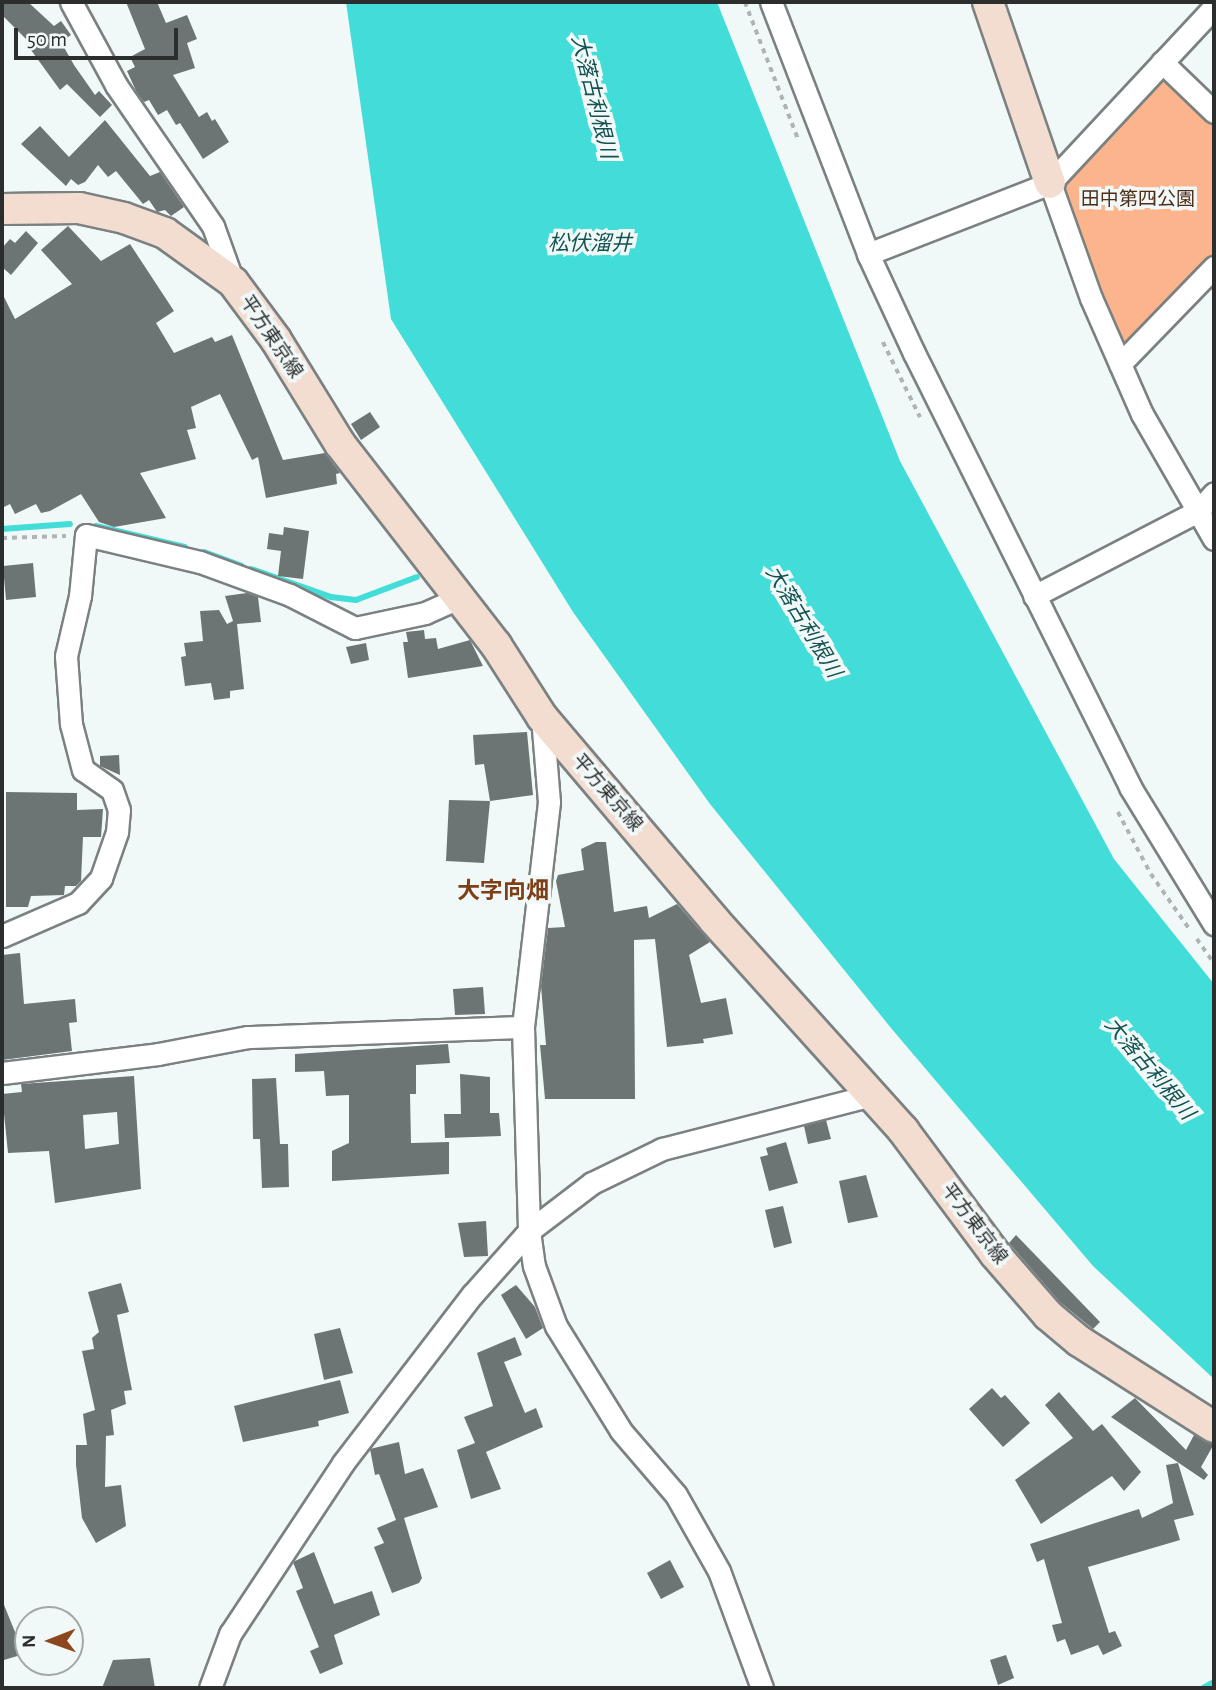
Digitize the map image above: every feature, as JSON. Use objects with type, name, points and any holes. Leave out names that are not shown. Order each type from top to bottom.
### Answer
[{"type":"main road","points":[[988,2],[1050,183]]},
{"type":"main road","name":"平方東京線","points":[[2,209],[79,208],[124,218],[165,233],[233,282],[276,340],[340,444],[457,599],[496,645],[542,717],[868,1096],[903,1130],[995,1254],[1048,1315],[1102,1357],[1214,1427]]},
{"type":"street","points":[[71,2],[116,85],[213,226],[233,282]]},
{"type":"street","points":[[771,2],[868,254],[1130,787],[1214,924]]},
{"type":"street","points":[[868,254],[1050,183],[1214,7]]},
{"type":"street","points":[[1162,62],[1214,112]]},
{"type":"street","points":[[1050,183],[1091,298],[1142,414],[1214,539]]},
{"type":"street","points":[[1120,364],[1214,267]]},
{"type":"street","points":[[1034,596],[1198,511],[1214,493]]},
{"type":"street","points":[[2,936],[78,903],[101,878],[117,832],[119,810],[112,790],[83,770],[71,724],[66,656],[80,596],[86,535],[146,545],[200,562],[290,595],[355,628],[425,613],[457,599]]},
{"type":"street","points":[[542,717],[548,802],[523,1027],[529,1231],[534,1266],[556,1326],[621,1431],[676,1495],[707,1549],[762,1688]]},
{"type":"street","points":[[2,1073],[158,1055],[248,1037],[523,1027]]},
{"type":"street","points":[[210,1688],[230,1634],[343,1463],[472,1295],[529,1231],[592,1184],[662,1149],[868,1096]]},
{"type":"path","points":[[2,538],[86,535]]},
{"type":"green space","name":"田中第四公園","points":[[1162,62],[1214,112],[1214,267],[1120,364],[1050,183]]},
{"type":"water","name":"松伏溜井","points":[[346,2],[717,2],[900,461],[1114,859],[1214,984],[1214,1379],[1093,1266],[891,1028],[710,804],[573,612],[391,319]]},
{"type":"building","points":[[2,2],[28,2],[54,26],[61,21],[71,35],[61,42],[74,65],[95,95],[99,91],[112,105],[100,117],[67,84],[60,90],[31,50],[35,48],[2,15]]},
{"type":"building","points":[[126,2],[157,2],[166,23],[187,15],[197,39],[187,43],[195,68],[173,75],[199,117],[207,112],[212,121],[215,119],[229,142],[203,159],[180,123],[176,125],[167,110],[158,115],[149,100],[144,102],[137,93],[127,71],[135,67],[130,57],[145,49]]},
{"type":"building","points":[[105,120],[150,176],[160,172],[184,207],[171,216],[165,210],[157,212],[149,200],[143,204],[116,171],[108,177],[98,165],[85,182],[78,185],[71,179],[66,186],[21,144],[40,126],[69,157]]},
{"type":"building","points":[[68,226],[101,261],[130,244],[174,311],[156,323],[174,353],[212,337],[215,342],[232,335],[283,460],[325,453],[340,473],[336,474],[337,484],[266,498],[258,457],[252,460],[220,394],[191,407],[196,428],[187,430],[196,459],[140,473],[166,518],[114,527],[99,522],[81,494],[41,513],[36,504],[15,514],[10,504],[2,508],[2,293],[15,319],[72,284],[41,250]]},
{"type":"building","points":[[26,231],[38,243],[11,275],[2,267],[2,248],[10,239],[15,243]]},
{"type":"building","points":[[370,412],[380,427],[361,440],[351,424]]},
{"type":"building","points":[[284,527],[309,531],[303,579],[278,576],[281,551],[267,549],[269,533],[283,535]]},
{"type":"building","points":[[33,563],[36,597],[6,600],[3,566]]},
{"type":"building","points":[[247,593],[258,597],[261,622],[237,624],[244,689],[230,691],[230,698],[214,700],[211,683],[185,686],[181,657],[186,656],[184,643],[203,641],[200,611],[219,610],[227,624],[233,621],[225,596]]},
{"type":"building","points":[[424,630],[425,639],[436,638],[438,649],[470,640],[483,666],[408,678],[403,642],[408,642],[406,632]]},
{"type":"building","points":[[366,643],[369,660],[351,664],[346,647]]},
{"type":"building","points":[[527,732],[533,795],[490,801],[484,764],[475,765],[473,735]]},
{"type":"building","points":[[119,755],[120,775],[100,766],[100,756]]},
{"type":"building","points":[[6,792],[77,793],[77,810],[103,809],[101,837],[83,837],[81,881],[76,886],[65,886],[64,895],[31,896],[28,907],[6,907]]},
{"type":"building","points":[[449,800],[490,801],[484,863],[446,861]]},
{"type":"building","points":[[596,842],[606,842],[614,912],[647,906],[649,918],[677,904],[710,942],[689,955],[701,1003],[726,998],[733,1034],[703,1039],[704,1043],[667,1047],[655,939],[634,940],[635,1099],[545,1099],[540,1045],[546,1045],[541,986],[548,928],[565,927],[556,881],[558,875],[584,870],[581,849]]},
{"type":"building","points":[[20,953],[24,1004],[75,999],[77,1022],[69,1023],[72,1051],[2,1060],[2,955]]},
{"type":"building","points":[[483,987],[485,1014],[455,1015],[453,989]]},
{"type":"building","points":[[448,1044],[450,1063],[416,1065],[416,1094],[410,1094],[411,1143],[449,1142],[449,1174],[332,1181],[332,1151],[349,1143],[349,1095],[326,1096],[324,1071],[295,1072],[295,1054]]},
{"type":"building","points":[[460,1074],[490,1077],[490,1113],[499,1113],[501,1136],[445,1138],[444,1114],[461,1114]]},
{"type":"building","points":[[134,1076],[141,1189],[55,1203],[49,1151],[8,1153],[2,1094],[22,1092],[21,1084]],"holes":[[[117,1112],[119,1144],[85,1149],[83,1115]]]},
{"type":"building","points":[[276,1078],[280,1144],[288,1144],[289,1187],[262,1188],[260,1139],[253,1139],[252,1079]]},
{"type":"building","points":[[826,1120],[831,1139],[808,1144],[804,1126]]},
{"type":"building","points":[[786,1142],[798,1183],[769,1191],[760,1157],[768,1155],[766,1148]]},
{"type":"building","points":[[866,1175],[878,1217],[848,1223],[839,1181]]},
{"type":"building","points":[[783,1206],[792,1243],[774,1248],[765,1210]]},
{"type":"building","points":[[486,1221],[488,1256],[464,1257],[458,1223]]},
{"type":"building","points":[[1016,1235],[1100,1322],[1093,1329],[1060,1302],[1009,1243]]},
{"type":"building","points":[[121,1283],[129,1312],[117,1315],[132,1390],[124,1391],[126,1404],[111,1410],[114,1435],[106,1436],[105,1487],[121,1485],[126,1526],[96,1543],[82,1518],[76,1465],[76,1445],[87,1445],[83,1414],[95,1410],[82,1351],[94,1349],[92,1338],[99,1332],[88,1292]]},
{"type":"building","points":[[516,1285],[535,1307],[543,1328],[526,1339],[501,1295]]},
{"type":"building","points":[[340,1328],[353,1373],[324,1380],[314,1334]]},
{"type":"building","points":[[515,1337],[522,1355],[504,1362],[525,1413],[536,1408],[543,1427],[486,1452],[501,1489],[471,1499],[457,1450],[475,1443],[464,1417],[493,1406],[477,1353]]},
{"type":"building","points":[[340,1380],[349,1413],[318,1421],[319,1426],[243,1442],[234,1406]]},
{"type":"building","points":[[992,1388],[1001,1398],[1005,1395],[1030,1423],[1003,1447],[969,1409]]},
{"type":"building","points":[[1059,1392],[1093,1431],[1102,1424],[1141,1472],[1124,1491],[1112,1476],[1041,1524],[1015,1480],[1073,1438],[1045,1405]]},
{"type":"building","points":[[1135,1398],[1186,1450],[1194,1435],[1214,1444],[1201,1467],[1208,1475],[1204,1480],[1111,1417]]},
{"type":"building","points":[[399,1442],[405,1474],[423,1468],[438,1507],[404,1518],[422,1578],[419,1583],[392,1593],[374,1547],[384,1543],[377,1528],[396,1520],[379,1474],[375,1475],[370,1449]]},
{"type":"building","points":[[1178,1463],[1194,1515],[1174,1520],[1180,1540],[1088,1567],[1109,1633],[1115,1631],[1122,1646],[1103,1655],[1098,1645],[1071,1655],[1065,1639],[1057,1642],[1052,1625],[1062,1623],[1044,1559],[1037,1562],[1030,1544],[1139,1509],[1142,1518],[1173,1503],[1166,1465]]},
{"type":"building","points":[[314,1552],[334,1604],[372,1591],[380,1615],[334,1635],[343,1664],[320,1674],[310,1651],[319,1647],[296,1591],[303,1588],[293,1562]]},
{"type":"building","points":[[670,1560],[684,1587],[661,1599],[647,1573]]},
{"type":"building","points":[[2,1600],[14,1629],[14,1657],[4,1660]]},
{"type":"building","points":[[1006,1655],[1014,1678],[998,1685],[990,1660]]},
{"type":"building","points":[[150,1658],[155,1688],[102,1688],[113,1660]]},
{"type":"waterway","points":[[2,529],[70,524]]},
{"type":"waterway","points":[[96,526],[185,547]]},
{"type":"waterway","points":[[204,552],[242,566]]},
{"type":"waterway","points":[[251,569],[331,597],[356,600],[417,577]]},
{"type":"waterway","points":[[1203,1688],[1214,1682]]},
{"type":"district","name":"大字向畑","points":[[503,892]]},
{"type":"water label","name":"大落古利根川","points":[[593,97]]},
{"type":"water label","name":"大落古利根川","points":[[803,622]]},
{"type":"water label","name":"大落古利根川","points":[[1149,1069]]}]
